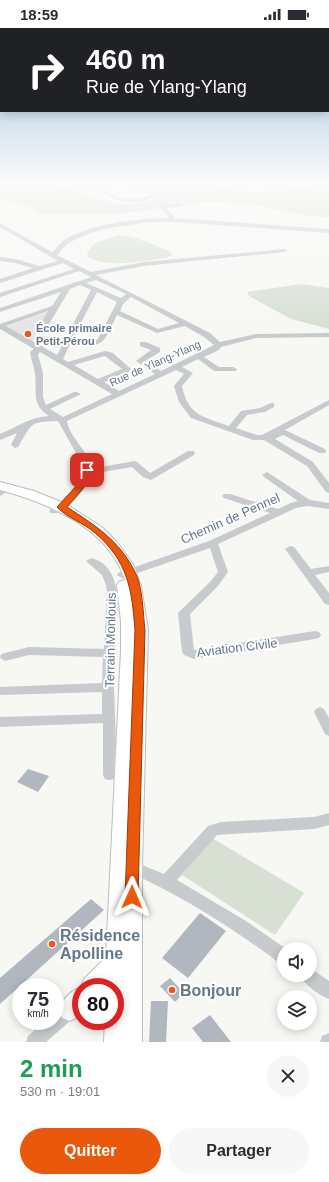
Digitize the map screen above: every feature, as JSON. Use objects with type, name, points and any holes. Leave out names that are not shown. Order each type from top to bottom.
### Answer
[{"type":"highway","points":[[2,490],[58,509],[96,539],[126,574],[132,706],[127,868],[130,1042]]},
{"type":"highway","points":[[116,1042],[117,961],[127,868],[123,827],[132,706]]},
{"type":"highway","points":[[101,978],[117,961]]},
{"type":"highway","points":[[107,1030],[109,1042]]},
{"type":"street","name":"Rue de Ylang-Ylang","points":[[9,230],[52,256],[130,294],[212,338],[218,345],[216,348],[61,419]]},
{"type":"street","points":[[52,256],[66,242],[95,230]]},
{"type":"street","points":[[0,310],[80,283],[94,276],[144,264],[284,250]]},
{"type":"street","points":[[0,259],[16,261],[38,268]]},
{"type":"street","points":[[0,281],[63,261]]},
{"type":"street","points":[[0,295],[80,269]]},
{"type":"street","points":[[80,283],[121,301]]},
{"type":"street","points":[[40,332],[66,288]]},
{"type":"street","points":[[58,360],[94,289]]},
{"type":"street","points":[[68,342],[95,343],[101,340],[121,301],[130,294]]},
{"type":"street","points":[[0,326],[54,307]]},
{"type":"street","points":[[115,311],[157,331],[185,324]]},
{"type":"street","points":[[0,326],[117,393]]},
{"type":"street","points":[[218,345],[256,336],[329,335]]},
{"type":"street","points":[[143,344],[157,350],[140,361],[160,374]]},
{"type":"street","points":[[39,349],[34,352],[39,372],[38,398],[43,409],[61,419],[64,427],[87,463],[87,472],[82,485],[70,500],[58,509]]},
{"type":"street","points":[[66,365],[105,353],[110,355],[127,369],[124,372],[98,382]]},
{"type":"street","points":[[198,356],[217,370],[233,368]]},
{"type":"street","points":[[175,366],[189,373],[178,386],[180,399],[194,416],[256,438],[264,437],[295,422],[329,402]]},
{"type":"street","points":[[43,409],[77,394]]},
{"type":"street","points":[[231,429],[244,413],[262,410],[271,405]]},
{"type":"street","points":[[0,436],[24,427],[33,420],[61,419]]},
{"type":"street","points":[[300,425],[285,433],[282,432],[268,439],[266,443],[310,464],[329,490]]},
{"type":"street","points":[[15,445],[24,427]]},
{"type":"street","points":[[285,433],[322,451]]},
{"type":"street","points":[[87,472],[134,464],[146,475],[151,477],[191,453]]},
{"type":"street","points":[[267,475],[307,503]]},
{"type":"street","points":[[227,496],[277,512]]},
{"type":"street","name":"Chemin de Pennel","points":[[126,574],[213,543],[294,505],[307,503],[329,506]]},
{"type":"street","name":"Aviation Civile","points":[[213,543],[223,572],[214,584],[184,613],[188,652],[194,655],[315,634]]},
{"type":"street","points":[[290,548],[329,601]]},
{"type":"street","name":"Terrain Monlouis","points":[[91,561],[102,567],[110,579],[112,591],[111,653],[108,687],[110,775]]},
{"type":"street","points":[[308,573],[329,569]]},
{"type":"street","points":[[5,657],[17,652],[32,650],[52,652],[111,653]]},
{"type":"street","points":[[0,690],[108,687]]},
{"type":"street","name":"Terrain Monlouis","points":[[109,704],[132,706]]},
{"type":"street","points":[[320,712],[329,731]]},
{"type":"street","points":[[0,722],[109,718]]},
{"type":"street","points":[[166,882],[213,830],[221,828],[314,823],[329,819]]},
{"type":"street","points":[[127,868],[166,882],[198,899],[241,926],[277,952]]},
{"type":"street","points":[[317,982],[329,991]]},
{"type":"street","points":[[34,1042],[72,1009]]},
{"type":"shaded area","points":[[118,235],[124,235],[144,241],[169,251],[172,255],[166,258],[127,263],[107,263],[89,258],[87,252],[95,243]]},
{"type":"shaded area","points":[[301,284],[329,288],[329,329],[291,319],[249,296],[247,292]]},
{"type":"shaded area","name":"École primaire Petit-Pérou","points":[[50,311],[32,342],[7,326]]},
{"type":"shaded area","points":[[38,336],[66,338],[63,345],[35,343]]},
{"type":"shaded area","points":[[212,838],[304,893],[275,935],[182,875]]},
{"type":"building","points":[[28,769],[49,776],[38,792],[17,782]]},
{"type":"building","name":"Résidence Apolline","points":[[91,899],[104,910],[29,978],[12,978],[12,993],[0,1004],[0,978]]},
{"type":"building","points":[[200,913],[226,931],[188,978],[162,958]]},
{"type":"building","name":"Bonjour","points":[[170,978],[184,993],[175,1002],[160,986]]},
{"type":"building","points":[[151,1001],[168,1001],[166,1042],[149,1042]]},
{"type":"building","points":[[210,1015],[231,1042],[203,1042],[192,1028]]},
{"type":"place","name":"École primaire Petit-Pérou","points":[[28,334]]},
{"type":"place","name":"Résidence Apolline","points":[[52,944]]},
{"type":"place","name":"Bonjour","points":[[172,990]]},
{"type":"route","points":[[87,470],[85,480],[82,485],[70,500],[61,507],[81,518],[98,531],[111,544],[131,573],[138,604],[140,630],[132,897]]}]
